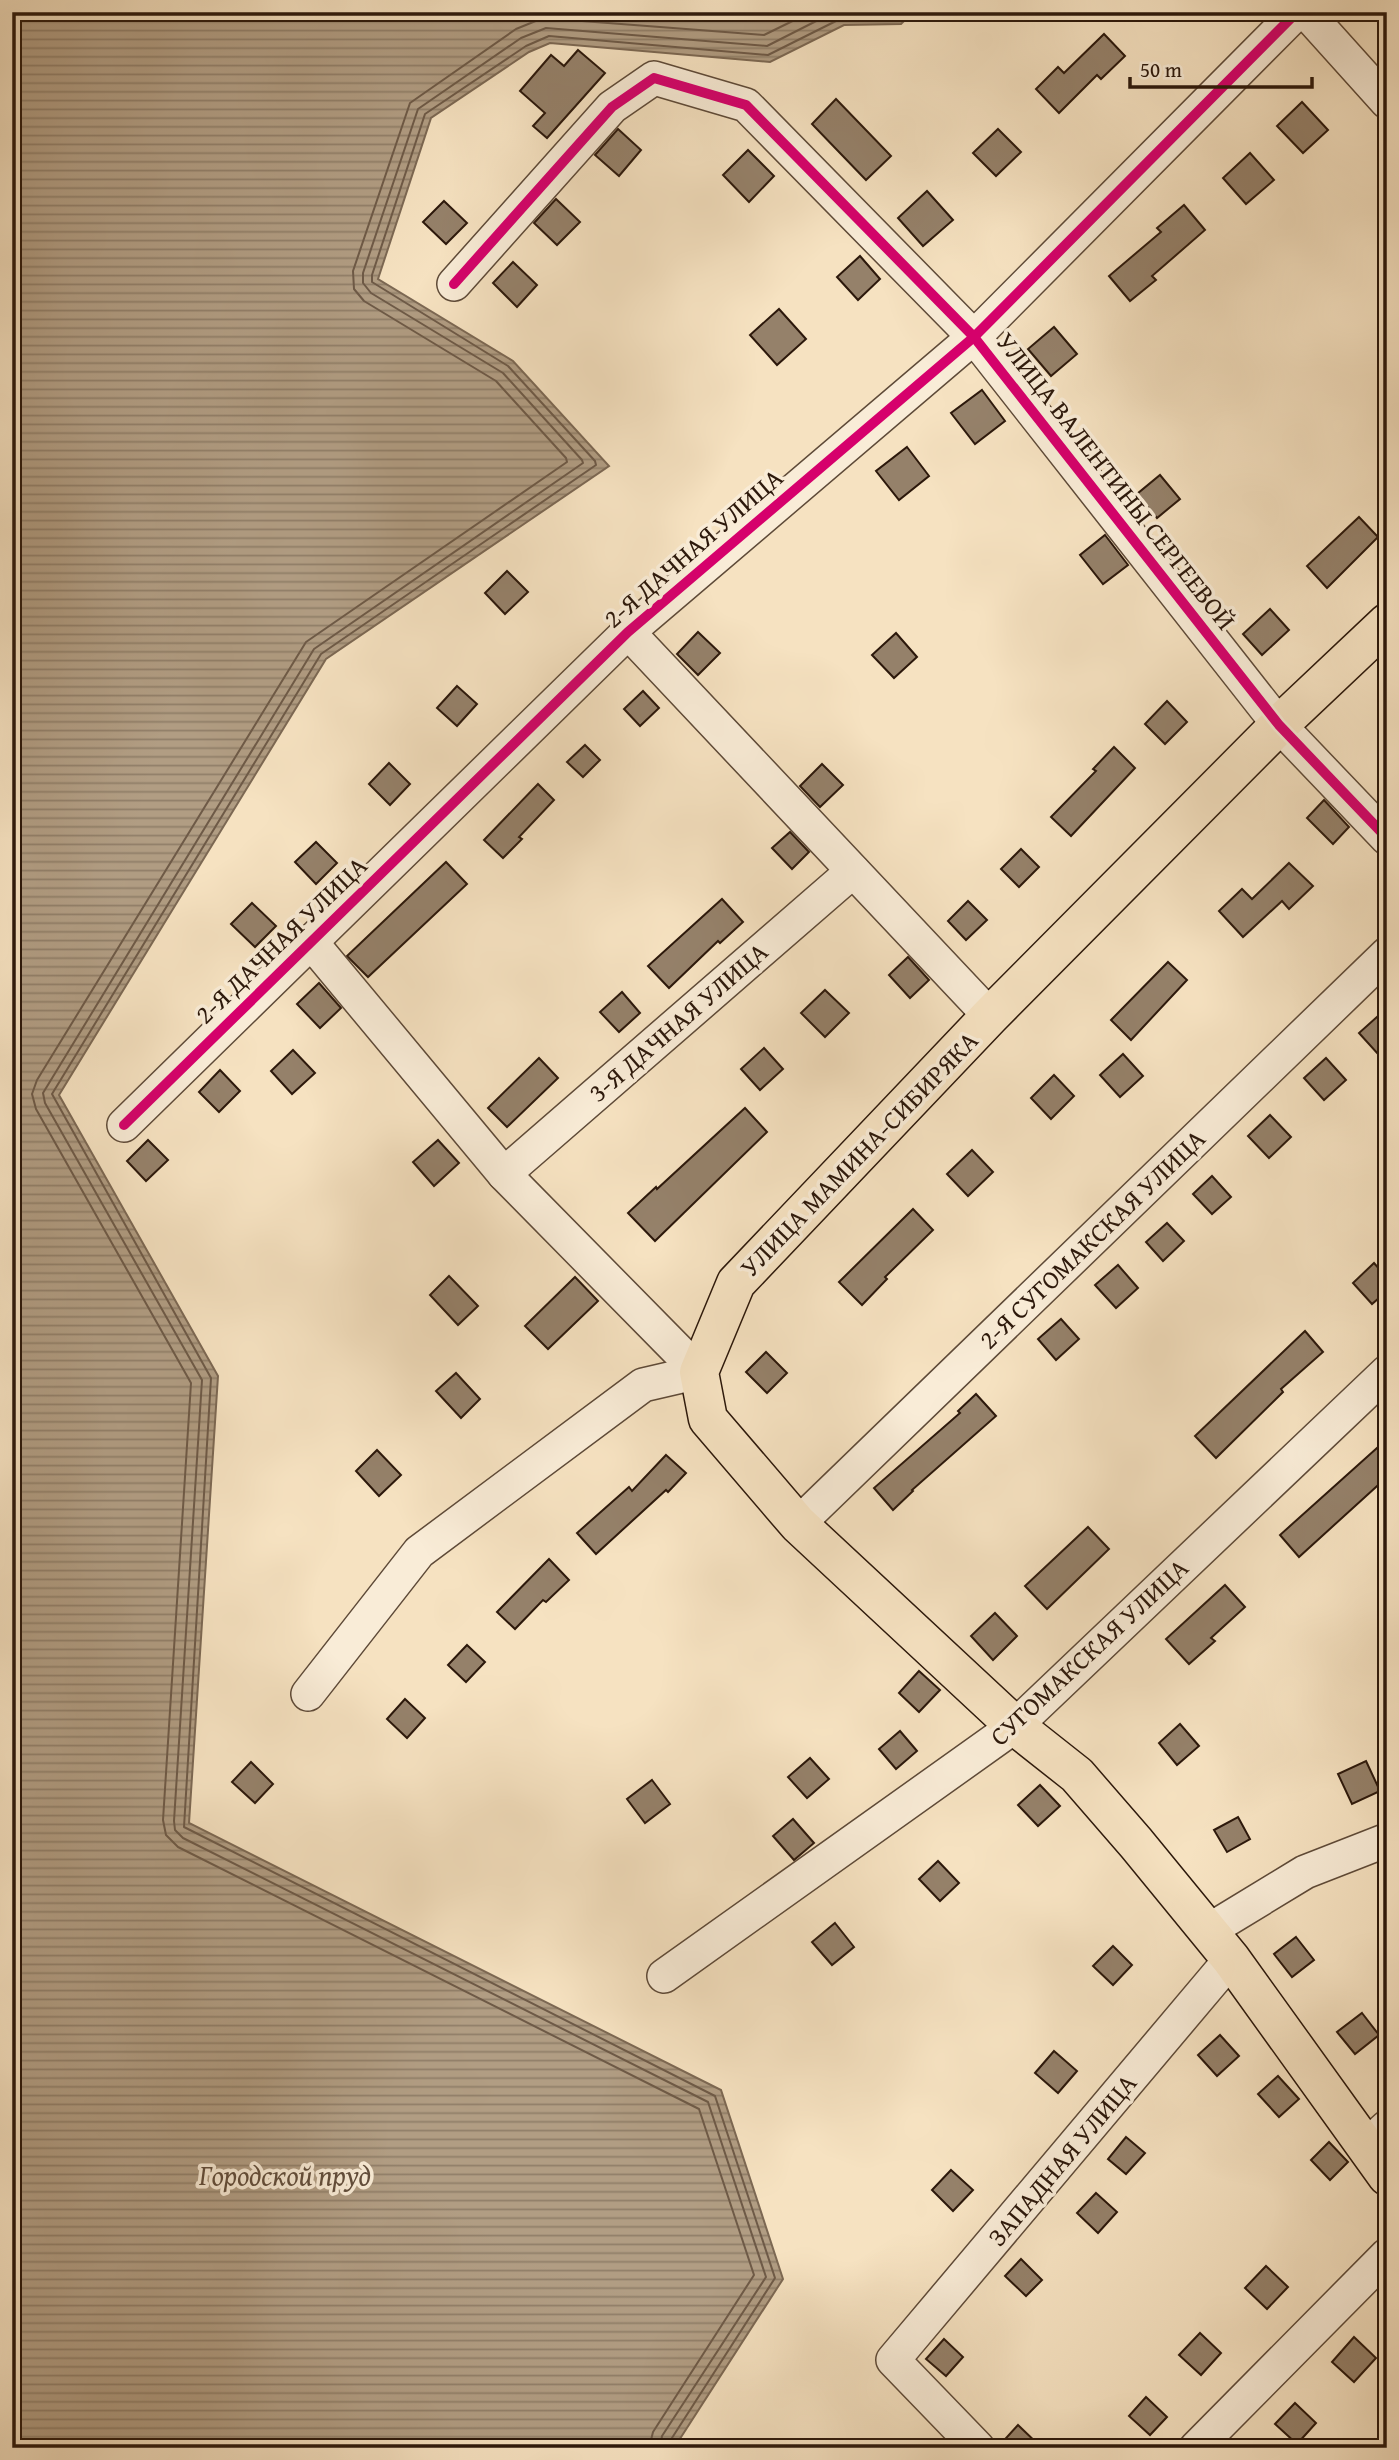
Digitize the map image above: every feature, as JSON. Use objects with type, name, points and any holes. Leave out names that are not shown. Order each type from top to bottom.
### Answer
[{"type":"main road","name":"УЛИЦА МАМИНА-СИБИРЯКА","points":[[699,1373],[736,1283],[990,1016],[1279,725],[1387,622]]},
{"type":"main road","points":[[699,1373],[708,1419],[798,1524],[1015,1726],[1077,1775],[1220,1945],[1380,2150]]},
{"type":"street","name":"2-Я ДАЧНАЯ УЛИЦА","points":[[124,1125],[628,632],[974,337],[1297,12]]},
{"type":"street","points":[[1306,12],[1387,102]]},
{"type":"street","name":"УЛИЦА ВАЛЕНТИНЫ СЕРГЕЕВОЙ","points":[[454,284],[612,107],[654,78],[746,105],[974,337],[1279,725],[1387,838]]},
{"type":"street","points":[[628,632],[990,1016]]},
{"type":"street","name":"3-Я ДАЧНАЯ УЛИЦА","points":[[504,1174],[853,871]]},
{"type":"street","points":[[311,942],[504,1174],[699,1373]]},
{"type":"street","name":"2-Я СУГОМАКСКАЯ УЛИЦА","points":[[798,1524],[1387,954]]},
{"type":"street","name":"СУГОМАКСКАЯ УЛИЦА","points":[[664,1976],[1015,1726],[1387,1372]]},
{"type":"street","points":[[308,1695],[419,1552],[643,1385],[699,1373]]},
{"type":"street","name":"ЗАПАДНАЯ УЛИЦА","points":[[978,2448],[893,2360],[1220,1945],[1305,1872],[1387,1840]]},
{"type":"street","points":[[1196,2448],[1387,2255]]},
{"type":"water","name":"Городской пруд","points":[[12,12],[913,12],[901,24],[844,25],[770,62],[550,43],[529,52],[431,118],[378,279],[513,361],[609,466],[326,659],[59,1095],[218,1376],[189,1823],[721,2090],[783,2279],[674,2448],[12,2448]]},
{"type":"building","points":[[1104,34],[1125,56],[1101,79],[1097,75],[1059,113],[1036,89],[1058,67],[1064,73]]},
{"type":"building","points":[[578,50],[605,73],[547,138],[533,126],[545,113],[520,91],[551,55],[564,66]]},
{"type":"building","points":[[836,99],[891,156],[866,180],[812,124]]},
{"type":"building","points":[[1302,102],[1328,130],[1303,153],[1277,126]]},
{"type":"building","points":[[618,129],[641,150],[619,176],[595,155]]},
{"type":"building","points":[[998,129],[1021,152],[996,176],[973,153]]},
{"type":"building","points":[[748,150],[774,176],[749,202],[723,175]]},
{"type":"building","points":[[1250,153],[1274,180],[1246,204],[1223,178]]},
{"type":"building","points":[[927,191],[953,220],[923,246],[898,218]]},
{"type":"building","points":[[556,199],[580,222],[557,245],[534,223]]},
{"type":"building","points":[[444,201],[467,223],[446,244],[423,222]]},
{"type":"building","points":[[1184,205],[1205,230],[1152,276],[1156,280],[1130,301],[1109,276],[1161,232],[1157,228]]},
{"type":"building","points":[[860,256],[880,279],[858,300],[837,277]]},
{"type":"building","points":[[513,262],[537,285],[517,307],[493,283]]},
{"type":"building","points":[[779,309],[806,339],[777,365],[750,335]]},
{"type":"building","points":[[1054,327],[1077,354],[1051,376],[1028,349]]},
{"type":"building","points":[[982,390],[1005,421],[975,444],[951,413]]},
{"type":"building","points":[[907,447],[929,476],[899,500],[876,471]]},
{"type":"building","points":[[1160,475],[1180,499],[1157,518],[1137,494]]},
{"type":"building","points":[[1359,517],[1378,537],[1327,588],[1307,566]]},
{"type":"building","points":[[1105,535],[1128,565],[1103,584],[1080,555]]},
{"type":"building","points":[[507,571],[528,592],[505,614],[485,593]]},
{"type":"building","points":[[1270,609],[1289,630],[1262,655],[1243,634]]},
{"type":"building","points":[[698,632],[720,653],[698,675],[677,654]]},
{"type":"building","points":[[896,633],[917,657],[894,678],[872,655]]},
{"type":"building","points":[[457,686],[477,704],[457,726],[437,708]]},
{"type":"building","points":[[643,691],[659,708],[640,726],[624,709]]},
{"type":"building","points":[[1167,701],[1187,722],[1165,744],[1145,724]]},
{"type":"building","points":[[585,745],[600,760],[583,777],[567,762]]},
{"type":"building","points":[[1114,747],[1135,768],[1071,836],[1051,817],[1096,771],[1093,769]]},
{"type":"building","points":[[389,763],[410,784],[390,805],[369,784]]},
{"type":"building","points":[[822,764],[843,785],[820,807],[800,786]]},
{"type":"building","points":[[538,784],[554,800],[503,858],[484,840]]},
{"type":"building","points":[[1324,800],[1349,827],[1333,844],[1307,818]]},
{"type":"building","points":[[790,832],[809,852],[792,869],[772,848]]},
{"type":"building","points":[[316,842],[337,863],[316,884],[295,862]]},
{"type":"building","points":[[1021,849],[1039,867],[1019,887],[1001,869]]},
{"type":"building","points":[[446,862],[467,884],[368,977],[347,956]]},
{"type":"building","points":[[1289,863],[1313,886],[1289,909],[1282,901],[1243,937],[1219,911],[1242,889],[1252,899]]},
{"type":"building","points":[[722,899],[743,922],[720,943],[718,941],[669,988],[648,966]]},
{"type":"building","points":[[968,901],[987,920],[966,940],[948,921]]},
{"type":"building","points":[[252,903],[276,926],[255,947],[231,924]]},
{"type":"building","points":[[908,957],[929,980],[910,998],[889,975]]},
{"type":"building","points":[[1168,962],[1187,980],[1131,1040],[1111,1020]]},
{"type":"building","points":[[319,983],[341,1008],[320,1028],[297,1004]]},
{"type":"building","points":[[825,990],[849,1013],[825,1037],[801,1013]]},
{"type":"building","points":[[622,992],[640,1013],[619,1032],[600,1012]]},
{"type":"building","points":[[1387,1008],[1387,1064],[1359,1033]]},
{"type":"building","points":[[764,1048],[783,1069],[760,1090],[741,1069]]},
{"type":"building","points":[[293,1050],[315,1073],[292,1094],[271,1071]]},
{"type":"building","points":[[1123,1054],[1143,1076],[1120,1097],[1100,1075]]},
{"type":"building","points":[[539,1058],[558,1078],[507,1127],[488,1108]]},
{"type":"building","points":[[1326,1058],[1346,1080],[1324,1100],[1304,1078]]},
{"type":"building","points":[[220,1070],[240,1091],[219,1112],[199,1092]]},
{"type":"building","points":[[1054,1075],[1074,1096],[1051,1119],[1031,1098]]},
{"type":"building","points":[[745,1108],[767,1132],[655,1241],[628,1213]]},
{"type":"building","points":[[1270,1115],[1291,1137],[1269,1158],[1248,1136]]},
{"type":"building","points":[[148,1140],[168,1160],[146,1181],[127,1161]]},
{"type":"building","points":[[438,1140],[459,1163],[434,1186],[413,1162]]},
{"type":"building","points":[[972,1150],[993,1172],[968,1196],[947,1174]]},
{"type":"building","points":[[1212,1176],[1231,1197],[1212,1214],[1193,1194]]},
{"type":"building","points":[[913,1209],[933,1230],[885,1277],[887,1279],[862,1305],[839,1282]]},
{"type":"building","points":[[1167,1223],[1184,1241],[1163,1261],[1146,1242]]},
{"type":"building","points":[[1374,1263],[1387,1278],[1387,1291],[1372,1304],[1353,1283]]},
{"type":"building","points":[[1118,1265],[1138,1288],[1116,1308],[1095,1285]]},
{"type":"building","points":[[449,1276],[478,1306],[458,1325],[430,1295]]},
{"type":"building","points":[[575,1277],[598,1301],[548,1349],[525,1326]]},
{"type":"building","points":[[1061,1319],[1079,1339],[1056,1360],[1038,1339]]},
{"type":"building","points":[[1305,1331],[1323,1352],[1281,1389],[1283,1392],[1216,1458],[1195,1436]]},
{"type":"building","points":[[766,1352],[787,1373],[767,1393],[746,1372]]},
{"type":"building","points":[[456,1373],[480,1399],[461,1418],[436,1391]]},
{"type":"building","points":[[976,1394],[996,1416],[893,1510],[874,1488],[960,1413],[958,1411]]},
{"type":"building","points":[[1387,1439],[1387,1477],[1299,1557],[1280,1535]]},
{"type":"building","points":[[377,1450],[401,1475],[379,1496],[356,1471]]},
{"type":"building","points":[[666,1455],[686,1473],[596,1554],[577,1533],[629,1487],[632,1491]]},
{"type":"building","points":[[1088,1527],[1109,1549],[1047,1609],[1025,1586]]},
{"type":"building","points":[[549,1559],[569,1580],[546,1602],[543,1600],[515,1629],[497,1612]]},
{"type":"building","points":[[1225,1585],[1245,1607],[1211,1638],[1215,1641],[1189,1664],[1166,1639]]},
{"type":"building","points":[[995,1613],[1017,1636],[993,1660],[971,1636]]},
{"type":"building","points":[[467,1645],[485,1662],[466,1682],[448,1665]]},
{"type":"building","points":[[919,1671],[940,1690],[919,1712],[899,1693]]},
{"type":"building","points":[[405,1699],[425,1718],[407,1738],[387,1719]]},
{"type":"building","points":[[1180,1724],[1199,1746],[1177,1765],[1159,1743]]},
{"type":"building","points":[[900,1731],[917,1751],[896,1769],[879,1749]]},
{"type":"building","points":[[810,1758],[829,1779],[807,1798],[788,1777]]},
{"type":"building","points":[[1366,1761],[1380,1791],[1352,1804],[1338,1774]]},
{"type":"building","points":[[251,1762],[273,1784],[255,1803],[232,1782]]},
{"type":"building","points":[[652,1780],[670,1804],[645,1823],[627,1799]]},
{"type":"building","points":[[1040,1785],[1060,1806],[1038,1826],[1018,1805]]},
{"type":"building","points":[[1238,1817],[1250,1839],[1227,1852],[1214,1830]]},
{"type":"building","points":[[793,1819],[814,1843],[794,1860],[773,1836]]},
{"type":"building","points":[[938,1861],[959,1883],[940,1901],[919,1879]]},
{"type":"building","points":[[835,1923],[854,1947],[832,1965],[812,1942]]},
{"type":"building","points":[[1296,1937],[1314,1960],[1292,1977],[1274,1954]]},
{"type":"building","points":[[1113,1946],[1132,1965],[1113,1985],[1093,1966]]},
{"type":"building","points":[[1362,2013],[1379,2035],[1355,2054],[1337,2032]]},
{"type":"building","points":[[1220,2035],[1239,2056],[1217,2076],[1198,2055]]},
{"type":"building","points":[[1054,2051],[1077,2071],[1058,2093],[1035,2073]]},
{"type":"building","points":[[1278,2076],[1299,2099],[1279,2117],[1258,2094]]},
{"type":"building","points":[[1126,2137],[1145,2153],[1126,2174],[1108,2159]]},
{"type":"building","points":[[1329,2142],[1348,2162],[1330,2180],[1311,2160]]},
{"type":"building","points":[[951,2170],[973,2190],[953,2211],[932,2190]]},
{"type":"building","points":[[1096,2193],[1117,2212],[1098,2233],[1077,2213]]},
{"type":"building","points":[[1021,2259],[1042,2280],[1026,2296],[1005,2276]]},
{"type":"building","points":[[1266,2266],[1288,2287],[1267,2309],[1245,2288]]},
{"type":"building","points":[[1200,2333],[1221,2353],[1201,2375],[1179,2355]]},
{"type":"building","points":[[1354,2337],[1376,2358],[1354,2382],[1332,2362]]},
{"type":"building","points":[[944,2339],[963,2357],[946,2376],[926,2359]]},
{"type":"building","points":[[1146,2397],[1167,2417],[1150,2435],[1129,2416]]},
{"type":"building","points":[[1295,2403],[1316,2423],[1297,2444],[1275,2424]]},
{"type":"building","points":[[1018,2425],[1042,2448],[997,2448]]},
{"type":"cycle path","points":[[124,1125],[628,632],[974,337],[1297,12]]},
{"type":"cycle path","points":[[454,284],[612,107],[654,78],[746,105],[974,337],[1279,725],[1387,838]]}]
